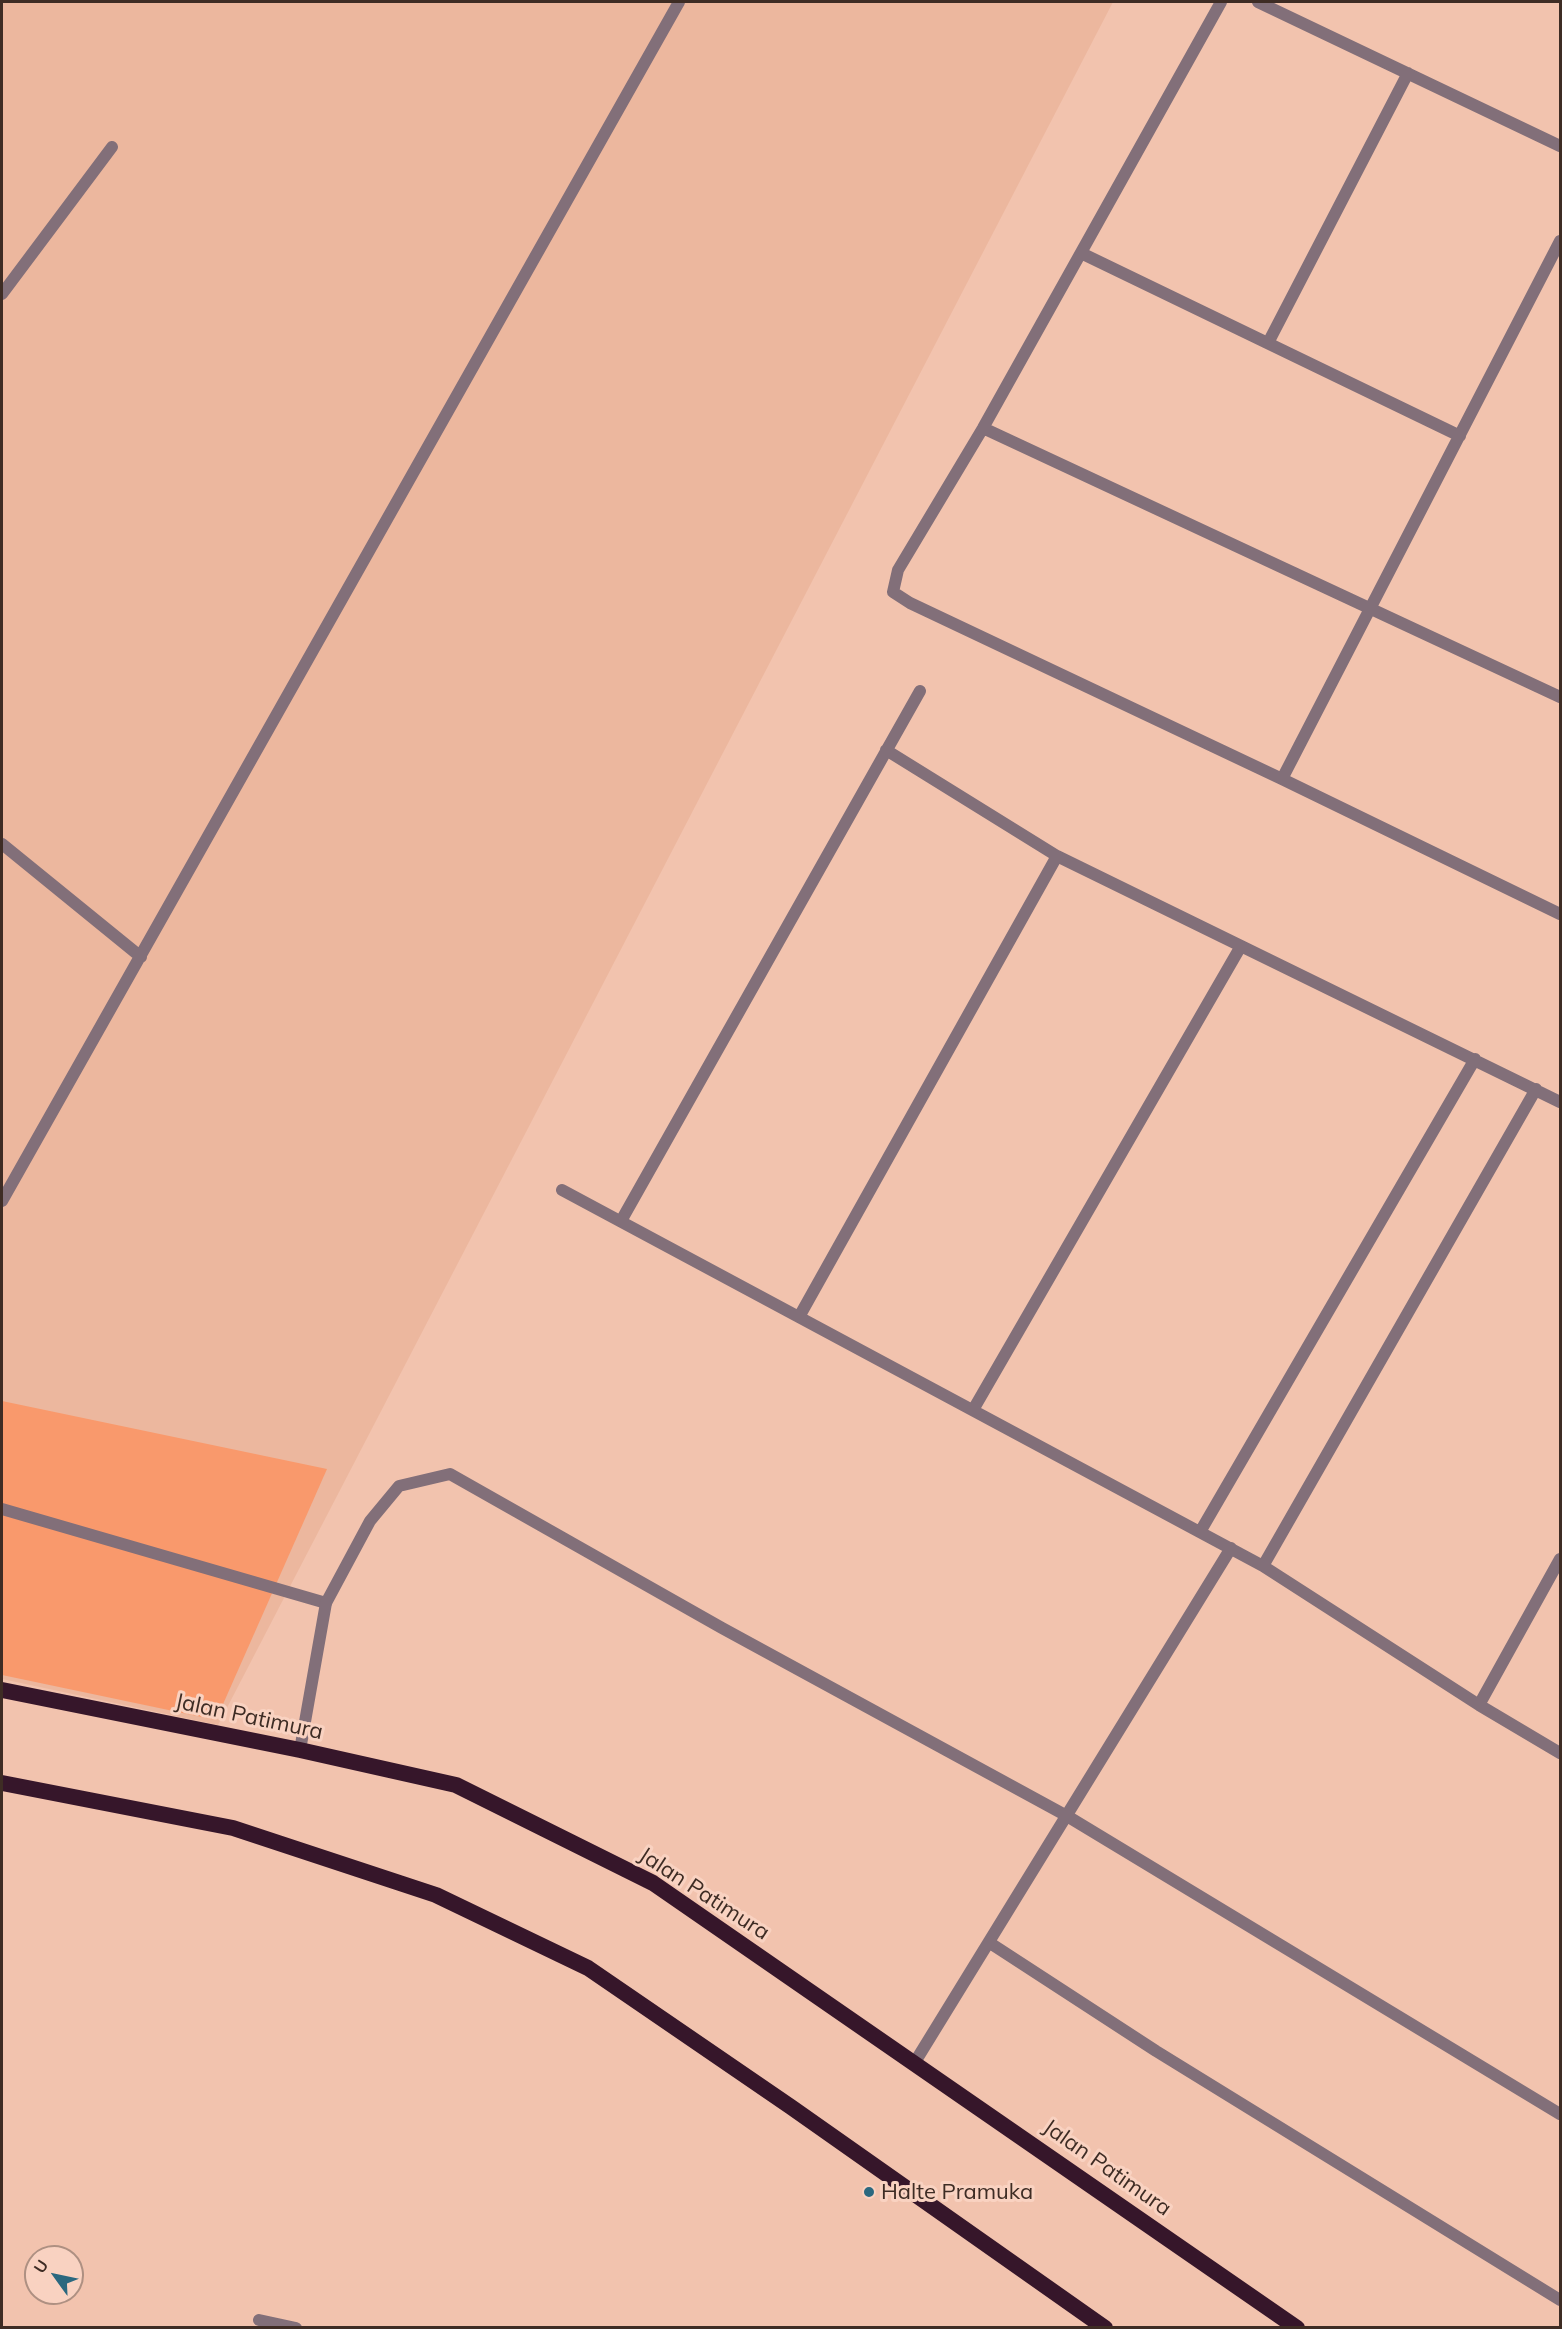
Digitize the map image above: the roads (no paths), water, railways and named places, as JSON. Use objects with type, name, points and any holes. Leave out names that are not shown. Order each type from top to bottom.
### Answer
[{"type":"highway","name":"Jalan Patimura","points":[[2,1690],[300,1750],[456,1785],[652,1882],[1297,2328]]},
{"type":"highway","points":[[2,1783],[233,1828],[436,1895],[588,1968],[791,2106],[1105,2328]]},
{"type":"street","points":[[2,1201],[679,2]]},
{"type":"street","points":[[1221,2],[983,428],[898,570],[893,592],[910,603],[1560,914]]},
{"type":"street","points":[[1258,2],[1560,146]]},
{"type":"street","points":[[1268,344],[1408,73]]},
{"type":"street","points":[[2,294],[112,147]]},
{"type":"street","points":[[1282,779],[1560,241]]},
{"type":"street","points":[[1081,253],[1460,436]]},
{"type":"street","points":[[983,428],[1371,608],[1559,692]]},
{"type":"street","points":[[621,1221],[920,691]]},
{"type":"street","points":[[886,750],[1057,856],[1560,1102]]},
{"type":"street","points":[[2,844],[141,957]]},
{"type":"street","points":[[799,1317],[1057,856]]},
{"type":"street","points":[[973,1410],[1241,946]]},
{"type":"street","points":[[1200,1532],[1475,1059]]},
{"type":"street","points":[[1263,1566],[1536,1089]]},
{"type":"street","points":[[562,1190],[1263,1566],[1560,1753]]},
{"type":"street","points":[[300,1750],[326,1603],[370,1521],[399,1485],[450,1474],[722,1628],[1067,1816],[1560,2114]]},
{"type":"street","points":[[2,1509],[326,1603]]},
{"type":"street","points":[[915,2062],[1231,1548]]},
{"type":"street","points":[[1479,1704],[1560,1559]]},
{"type":"street","points":[[990,1943],[1166,2057],[1560,2300]]},
{"type":"street","points":[[259,2320],[296,2328]]},
{"type":"place","name":"Halte Pramuka","points":[[869,2192]]}]
